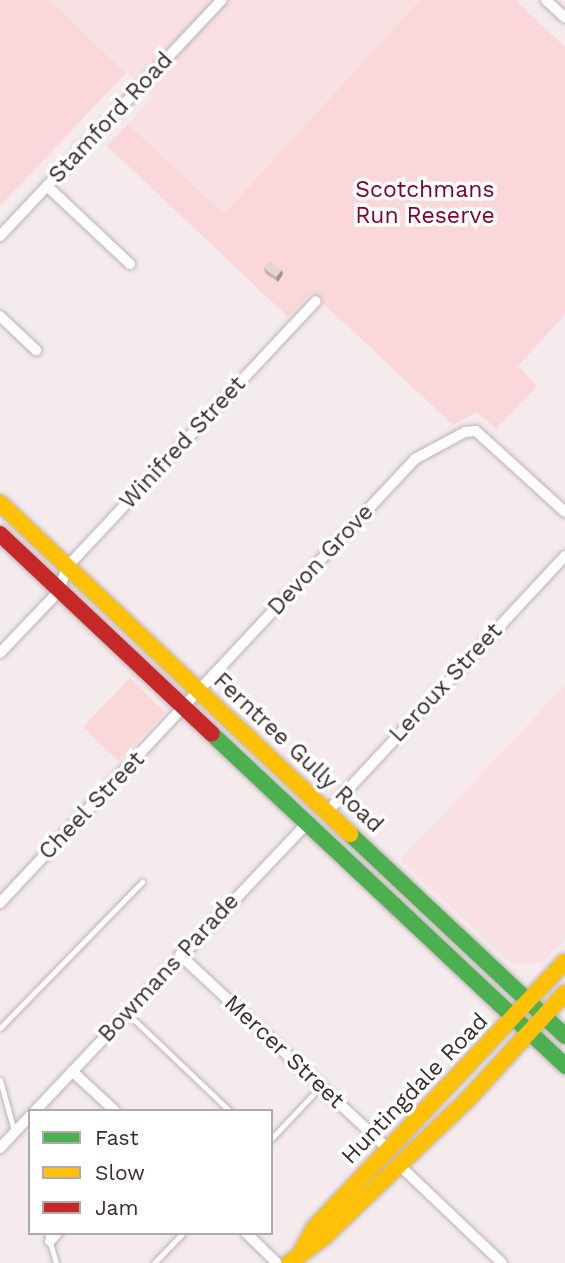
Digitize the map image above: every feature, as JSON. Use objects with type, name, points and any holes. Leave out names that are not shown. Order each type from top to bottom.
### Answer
[{"type":"main road","name":"Ferntree Gully Road","points":[[0,503],[565,1036]]},
{"type":"main road","name":"Ferntree Gully Road","points":[[0,534],[512,1020],[565,1066]]},
{"type":"main road","name":"Huntingdale Road","points":[[302,1250],[314,1227],[565,962]]},
{"type":"main road","name":"Huntingdale Road","points":[[289,1263],[302,1250],[324,1237],[399,1165],[565,993]]},
{"type":"street","name":"Stamford Road","points":[[0,236],[222,0]]},
{"type":"street","points":[[546,0],[565,18]]},
{"type":"street","points":[[47,186],[130,264]]},
{"type":"street","name":"Winifred Street","points":[[59,591],[67,567],[316,300]]},
{"type":"street","points":[[0,316],[36,350]]},
{"type":"street","name":"Devon Grove","points":[[185,709],[198,691],[409,465],[472,430],[489,439],[565,512]]},
{"type":"street","name":"Leroux Street","points":[[328,811],[565,556]]},
{"type":"street","points":[[0,653],[59,591]]},
{"type":"street","name":"Cheel Street","points":[[0,903],[185,709]]},
{"type":"street","name":"Bowmans Parade","points":[[36,1109],[305,825]]},
{"type":"street","name":"Mercer Street","points":[[180,955],[388,1149]]},
{"type":"street","points":[[72,1071],[113,1109]]},
{"type":"street","points":[[0,1148],[28,1118]]},
{"type":"street","points":[[399,1165],[502,1263]]},
{"type":"street","points":[[248,1235],[277,1263]]},
{"type":"lane","points":[[0,1028],[142,882]]},
{"type":"lane","points":[[126,1013],[228,1109]]},
{"type":"lane","points":[[0,1080],[15,1132]]},
{"type":"lane","points":[[273,1137],[321,1086]]},
{"type":"lane","points":[[154,1263],[181,1235]]},
{"type":"lane","points":[[51,1236],[56,1263]]},
{"type":"shaded area","points":[[49,0],[421,0],[224,215],[128,124],[152,97]]},
{"type":"shaded area","points":[[565,685],[565,940],[543,963],[512,964],[400,860]]},
{"type":"green space","points":[[0,0],[49,0],[126,73],[0,206]]},
{"type":"green space","name":"Scotchmans Run Reserve","points":[[420,0],[515,0],[565,47],[565,315],[518,366],[537,386],[496,429],[477,412],[453,425],[312,293],[288,317],[107,146],[128,124],[224,214]]},
{"type":"green space","points":[[130,678],[165,712],[118,761],[83,727]]},
{"type":"building","points":[[269,261],[282,270],[276,277],[264,268]]},
{"type":"traffic: fast","points":[[212,734],[565,1066]]},
{"type":"traffic: fast","points":[[350,834],[565,1036]]},
{"type":"traffic: slow","points":[[0,503],[350,834]]},
{"type":"traffic: slow","points":[[302,1250],[315,1227],[565,962]]},
{"type":"traffic: slow","points":[[289,1263],[324,1237],[467,1100],[565,993]]},
{"type":"traffic: jam","points":[[0,534],[212,734]]}]
